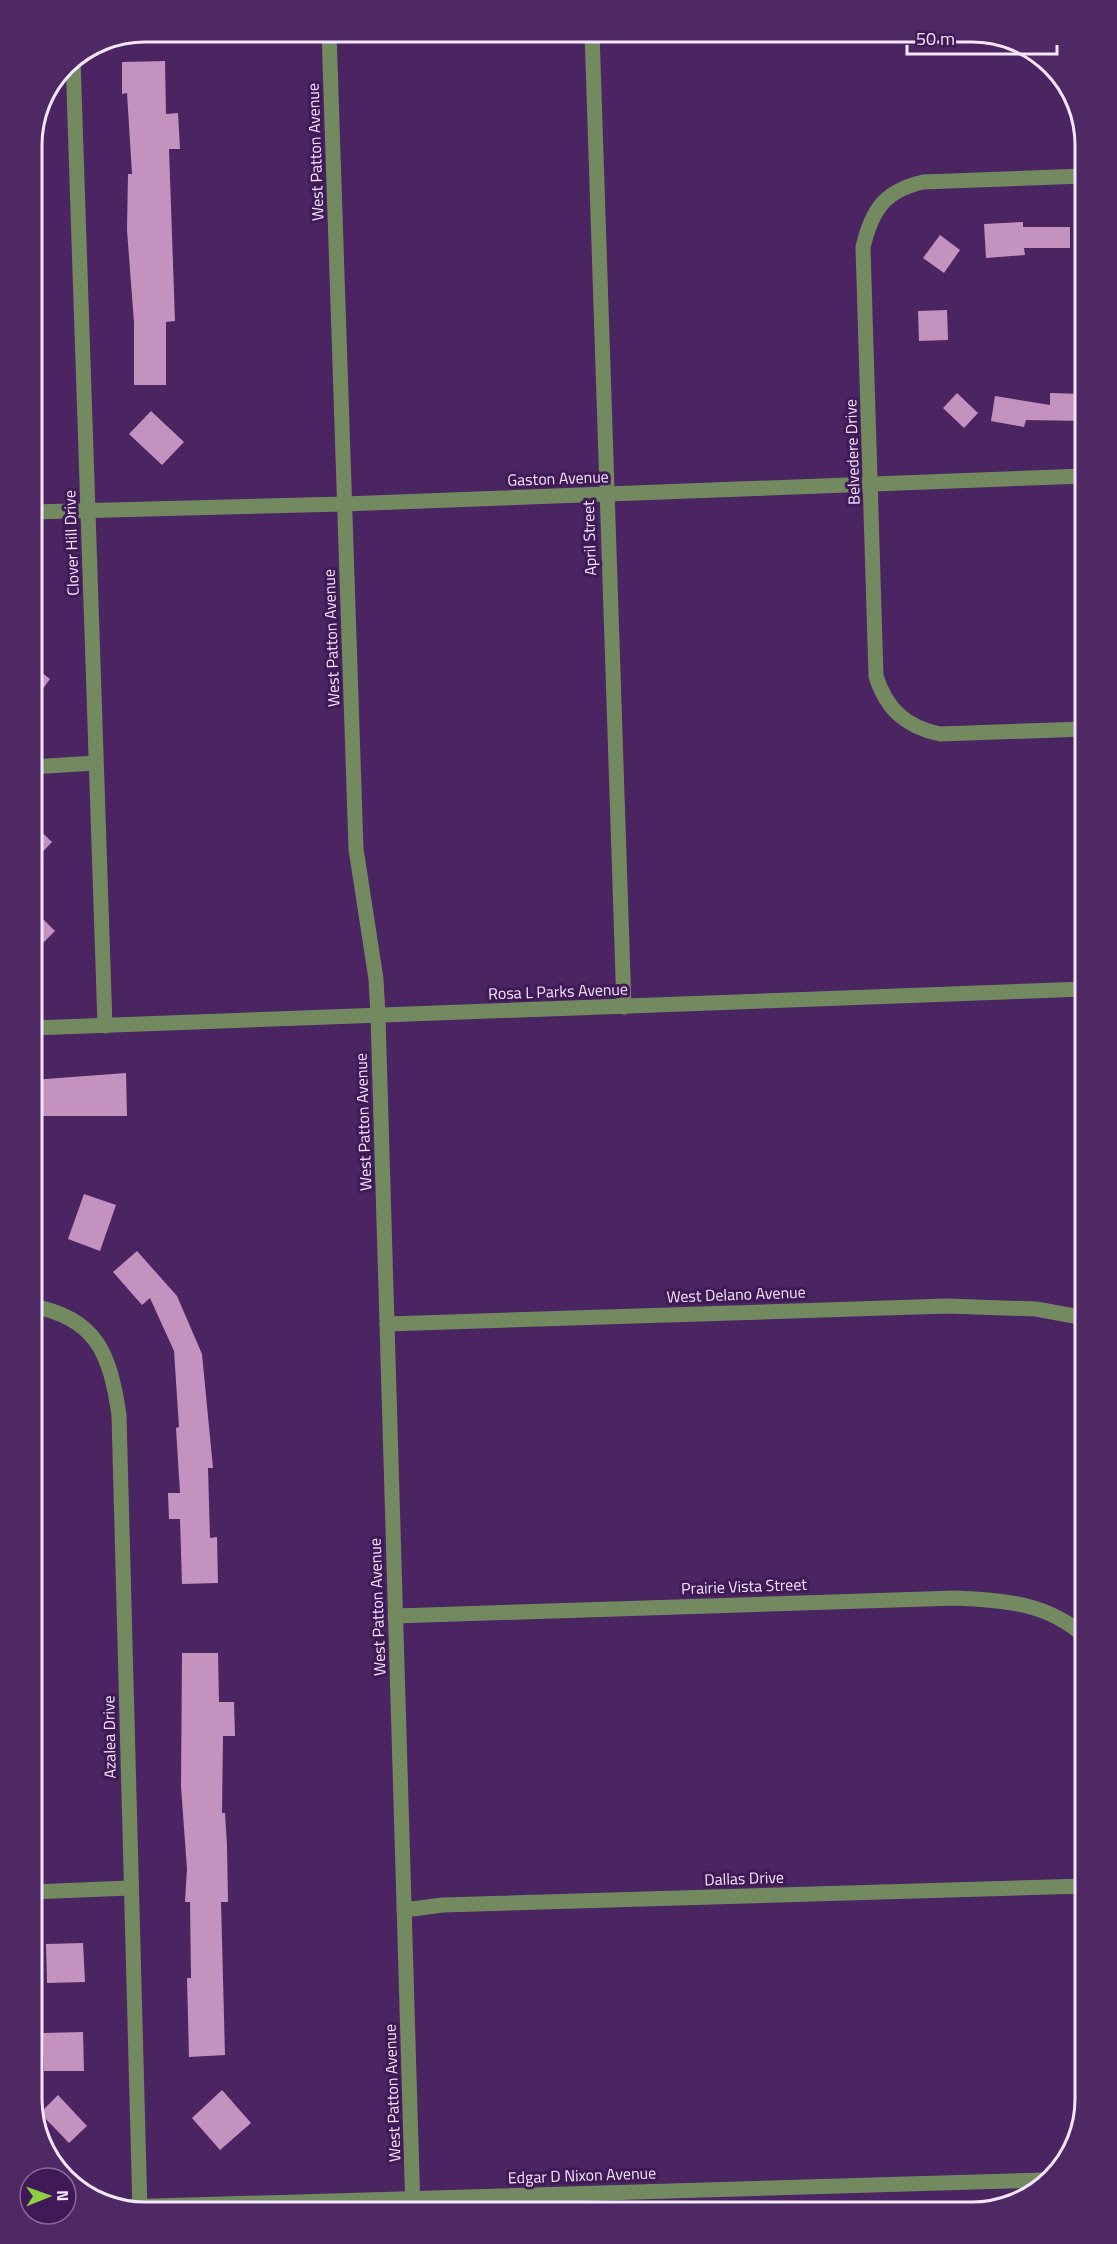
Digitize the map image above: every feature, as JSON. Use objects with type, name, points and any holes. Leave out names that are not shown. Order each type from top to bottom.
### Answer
[{"type":"street","name":"West Patton Avenue","points":[[329,42],[356,849],[376,979],[378,1016],[413,2202]]},
{"type":"street","name":"April Street","points":[[592,42],[624,1007]]},
{"type":"street","name":"Clover Hill Drive","points":[[73,72],[105,1026]]},
{"type":"street","name":"Belvedere Drive","points":[[1075,176],[923,182],[905,186],[889,196],[876,210],[869,223],[863,247],[876,676],[881,693],[890,708],[905,722],[924,731],[940,734],[1075,729]]},
{"type":"street","name":"Gaston Avenue","points":[[42,512],[344,504],[1075,476]]},
{"type":"street","points":[[42,766],[95,763]]},
{"type":"street","name":"Rosa L Parks Avenue","points":[[42,1028],[1075,989]]},
{"type":"street","name":"West Delano Avenue","points":[[387,1324],[947,1306],[1036,1309],[1075,1316]]},
{"type":"street","name":"Azalea Drive","points":[[42,1308],[77,1321],[95,1337],[115,1385],[119,1415],[139,2202]]},
{"type":"street","name":"Prairie Vista Street","points":[[395,1616],[967,1598],[1021,1603],[1050,1613],[1075,1630]]},
{"type":"street","name":"Dallas Drive","points":[[404,1910],[455,1905],[1075,1886]]},
{"type":"street","points":[[42,1892],[130,1888]]},
{"type":"street","name":"Edgar D Nixon Avenue","points":[[489,2202],[1035,2180]]},
{"type":"building","points":[[165,61],[166,114],[178,113],[180,149],[169,149],[175,321],[166,322],[166,385],[134,385],[134,323],[127,230],[128,174],[132,174],[127,93],[122,94],[122,62]]},
{"type":"building","points":[[1023,222],[1023,227],[1070,227],[1070,248],[1024,248],[1025,255],[986,258],[984,224]]},
{"type":"building","points":[[940,235],[960,250],[944,273],[923,258]]},
{"type":"building","points":[[947,310],[948,340],[919,341],[918,311]]},
{"type":"building","points":[[957,393],[978,413],[964,428],[943,408]]},
{"type":"building","points":[[1050,393],[1075,394],[1075,421],[1026,420],[1024,427],[991,421],[995,396],[1050,405]]},
{"type":"building","points":[[151,411],[184,442],[162,465],[129,434]]},
{"type":"building","points":[[42,673],[50,679],[42,690]]},
{"type":"building","points":[[42,832],[52,842],[42,852]]},
{"type":"building","points":[[42,918],[55,931],[42,944]]},
{"type":"building","points":[[126,1073],[127,1116],[42,1116],[42,1079]]},
{"type":"building","points":[[84,1194],[116,1205],[100,1251],[68,1239]]},
{"type":"building","points":[[137,1251],[177,1296],[202,1354],[213,1468],[208,1468],[210,1538],[217,1537],[218,1583],[182,1584],[180,1519],[169,1519],[168,1493],[180,1493],[174,1351],[150,1298],[142,1305],[113,1272]]},
{"type":"building","points":[[182,1653],[218,1653],[219,1702],[234,1702],[235,1736],[223,1736],[222,1813],[225,1813],[228,1902],[221,1902],[225,2055],[189,2057],[187,1978],[191,1978],[190,1902],[185,1902],[187,1869],[181,1787]]},
{"type":"building","points":[[83,1943],[85,1982],[47,1983],[46,1944]]},
{"type":"building","points":[[83,2032],[84,2071],[44,2071],[43,2033]]},
{"type":"building","points":[[222,2090],[251,2123],[220,2150],[192,2118]]},
{"type":"building","points":[[58,2095],[87,2126],[69,2143],[44,2117],[43,2110]]}]
